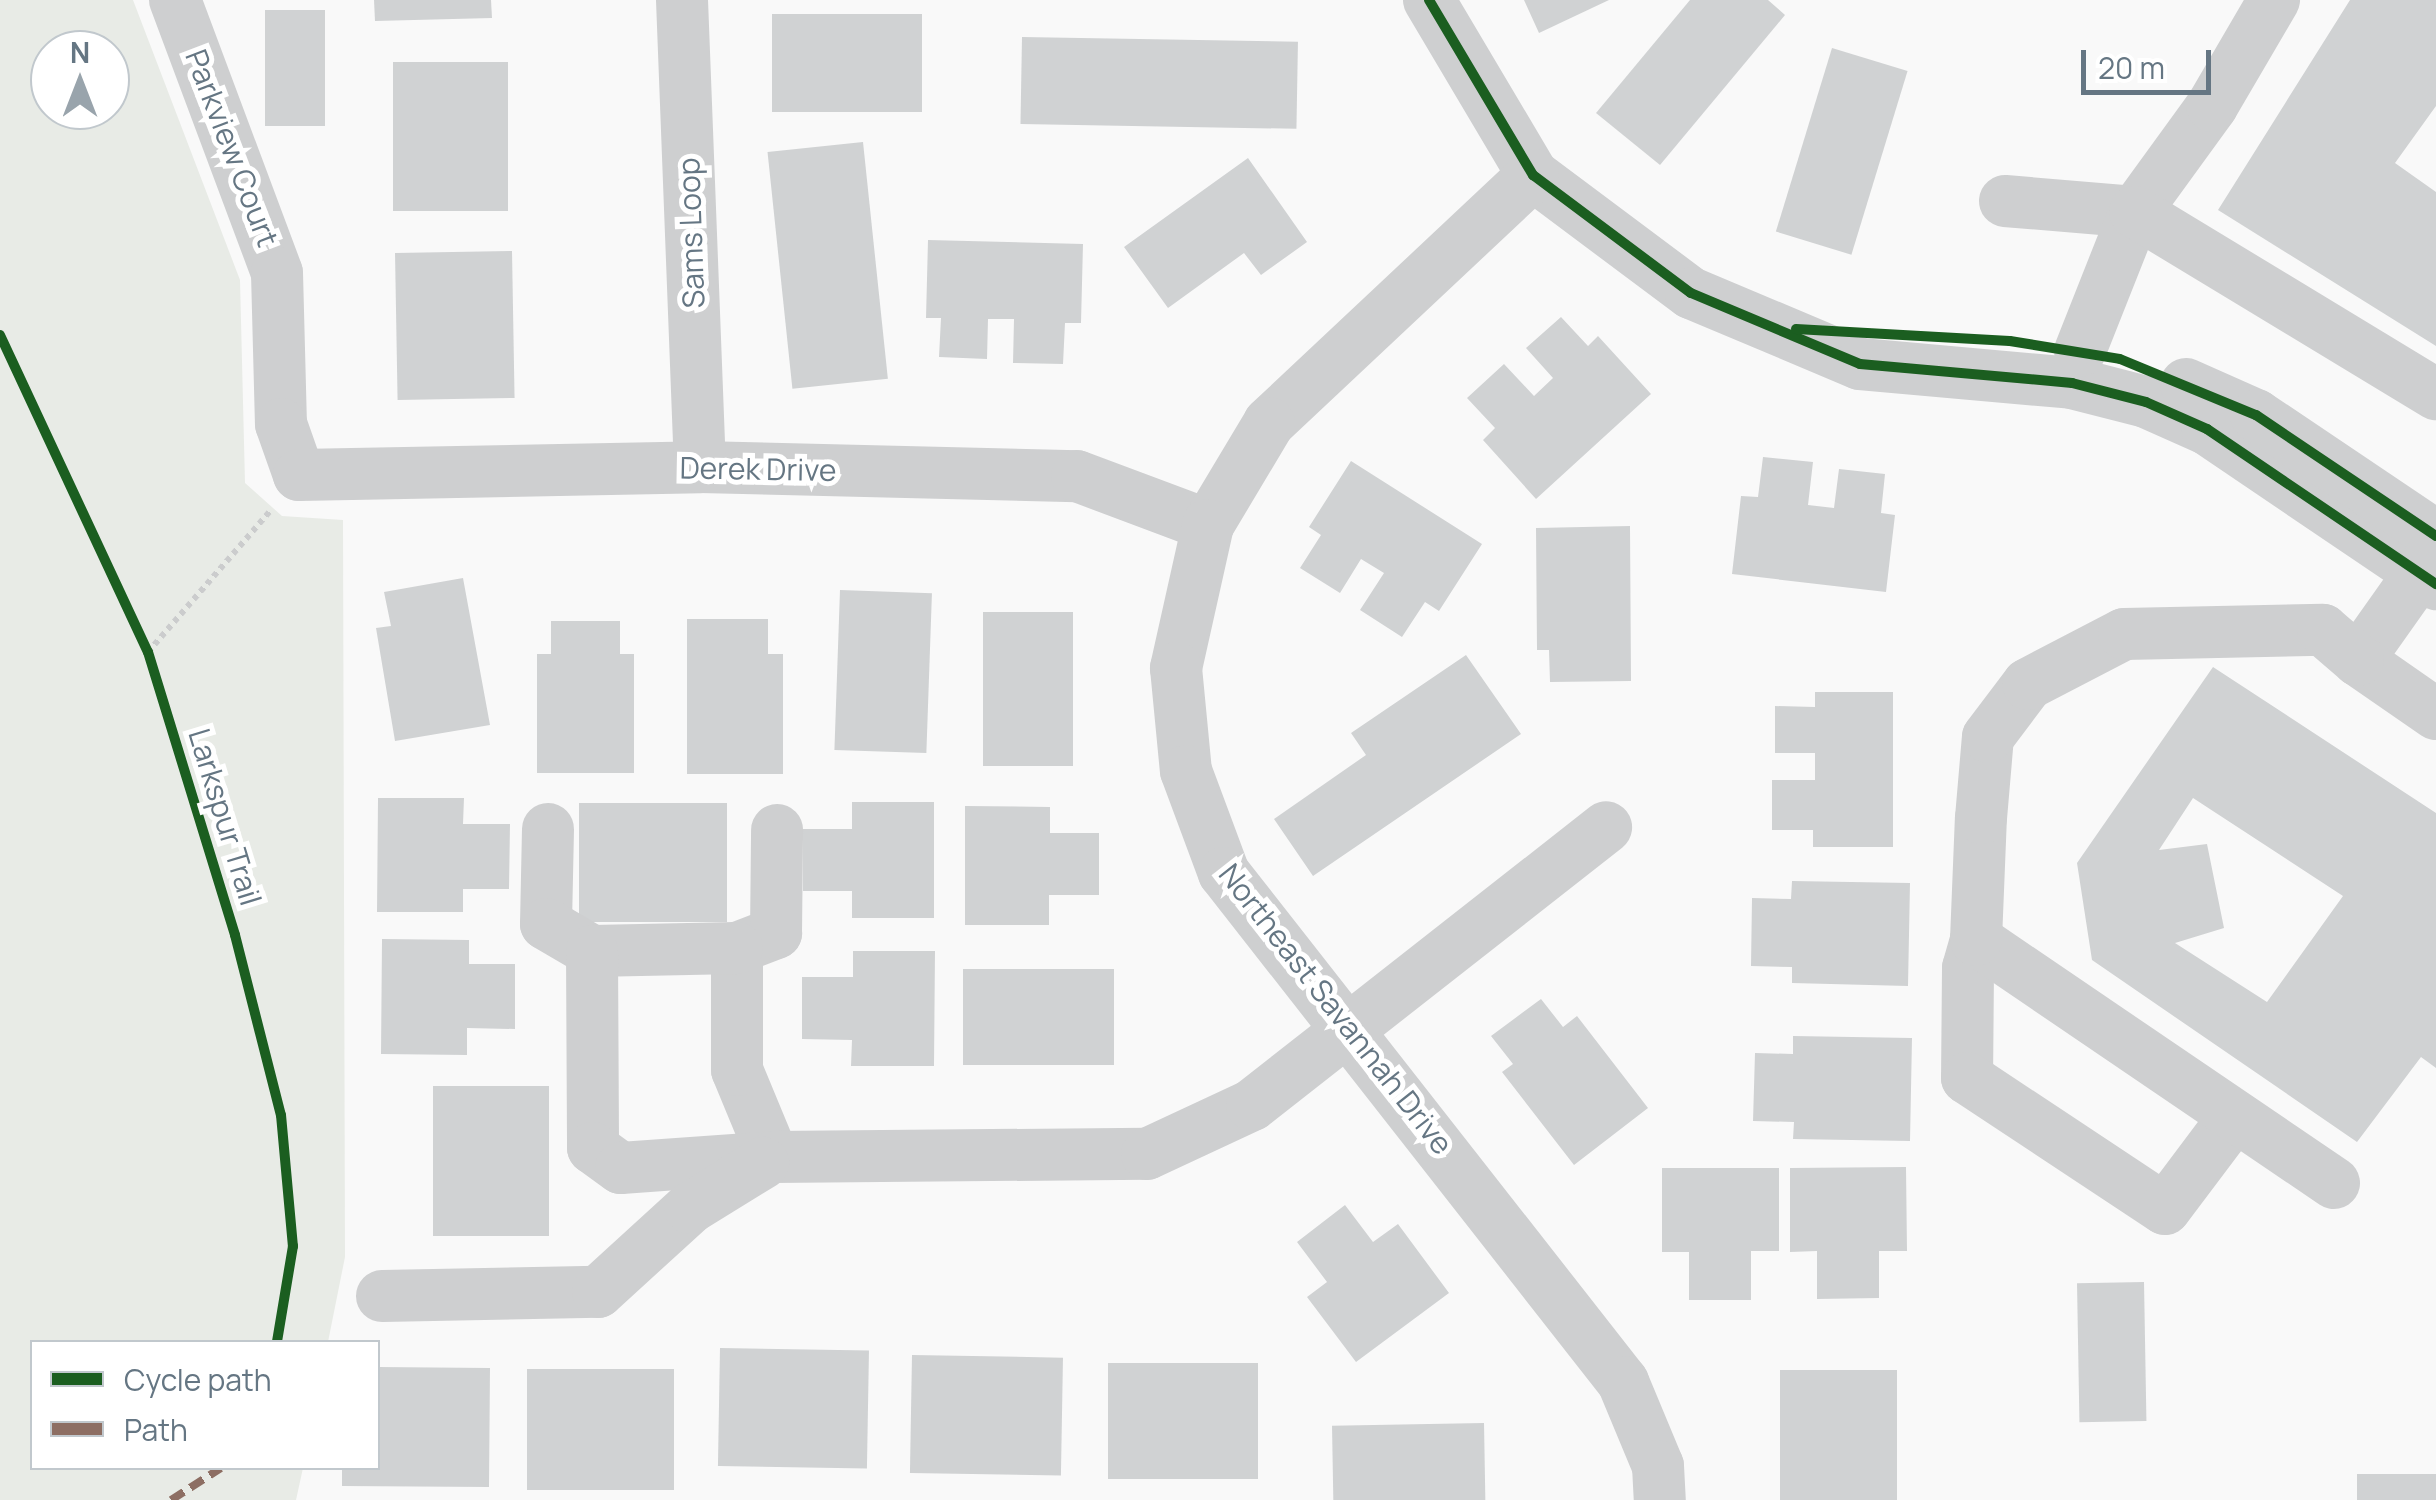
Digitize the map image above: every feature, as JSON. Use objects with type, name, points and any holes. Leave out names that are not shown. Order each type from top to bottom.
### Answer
[{"type":"street","name":"Parkview Court","points":[[176,0],[277,273],[281,424],[299,476]]},
{"type":"street","name":"Sams Loop","points":[[682,0],[700,467]]},
{"type":"street","points":[[1429,0],[1533,175],[1691,292],[1860,364],[2072,383],[2146,402],[2207,429],[2432,561]]},
{"type":"street","points":[[2080,352],[2136,212],[2274,0]]},
{"type":"street","name":"Northeast Savannah Drive","points":[[1533,175],[1268,423],[1208,525],[1176,668],[1186,771],[1224,873],[1623,1382],[1658,1466],[1660,1500]]},
{"type":"street","points":[[2004,201],[2136,212],[2436,394]]},
{"type":"street","points":[[1776,328],[2080,352],[2120,359],[2256,415],[2432,561]]},
{"type":"street","name":"Derek Drive","points":[[299,476],[700,467],[1076,476],[1208,525]]},
{"type":"street","points":[[2358,660],[2432,561]]},
{"type":"street","points":[[2234,1117],[2165,1209],[1968,1078],[1968,968],[1976,940],[1988,736],[2028,684],[2124,634],[2323,630],[2358,660],[2436,714]]},
{"type":"street","points":[[592,950],[593,1148],[602,1160],[621,1168],[773,1157],[1147,1154],[1252,1105],[1606,826]]},
{"type":"street","points":[[548,829],[546,924],[592,950],[736,948],[776,933],[777,830]]},
{"type":"street","points":[[1976,940],[2334,1183]]},
{"type":"street","points":[[736,948],[736,1070],[773,1157]]},
{"type":"street","points":[[382,1296],[598,1292],[690,1208],[773,1157]]},
{"type":"path","points":[[148,652],[299,476]]},
{"type":"path","points":[[140,635],[154,671]]},
{"type":"shaded area","points":[[0,0],[133,0],[240,280],[245,483],[282,516],[343,520],[345,1257],[328,1340],[30,1340],[30,1470],[303,1470],[296,1500],[0,1500]]},
{"type":"building","points":[[374,0],[491,0],[492,18],[375,21]]},
{"type":"building","points":[[1524,0],[1609,0],[1539,33]]},
{"type":"building","points":[[1690,0],[1768,0],[1785,15],[1660,165],[1596,113]]},
{"type":"building","points":[[2350,0],[2436,0],[2436,106],[2395,163],[2436,192],[2436,346],[2218,210]]},
{"type":"building","points":[[265,10],[325,10],[325,126],[265,126]]},
{"type":"building","points":[[772,14],[922,14],[922,112],[772,112]]},
{"type":"building","points":[[1022,37],[1298,42],[1296,129],[1020,124]]},
{"type":"building","points":[[1832,48],[1908,71],[1851,255],[1776,232]]},
{"type":"building","points":[[393,62],[508,62],[508,211],[393,211]]},
{"type":"building","points":[[863,142],[888,379],[792,389],[768,152]]},
{"type":"building","points":[[1248,158],[1307,242],[1261,275],[1244,253],[1168,308],[1124,247]]},
{"type":"building","points":[[928,240],[1083,244],[1081,323],[1065,323],[1063,364],[1013,363],[1014,319],[988,319],[987,359],[939,357],[941,318],[926,318]]},
{"type":"building","points":[[512,251],[515,398],[398,400],[395,253]]},
{"type":"building","points":[[1561,317],[1588,346],[1598,336],[1651,394],[1536,499],[1483,440],[1495,428],[1467,398],[1504,364],[1534,396],[1553,378],[1526,348]]},
{"type":"building","points":[[1763,457],[1813,462],[1808,505],[1834,508],[1839,469],[1885,474],[1881,513],[1895,515],[1886,592],[1732,574],[1741,496],[1758,497]]},
{"type":"building","points":[[1351,461],[1482,544],[1439,611],[1425,602],[1402,637],[1360,610],[1384,573],[1361,559],[1340,593],[1300,568],[1321,535],[1309,527]]},
{"type":"building","points":[[1630,526],[1631,681],[1550,682],[1549,650],[1537,650],[1536,528]]},
{"type":"building","points":[[463,578],[490,725],[395,741],[376,628],[391,626],[384,592]]},
{"type":"building","points":[[840,590],[932,593],[926,753],[834,750]]},
{"type":"building","points":[[983,612],[1073,612],[1073,766],[983,766]]},
{"type":"building","points":[[687,619],[768,619],[768,654],[783,654],[783,774],[687,774]]},
{"type":"building","points":[[551,621],[620,621],[620,654],[634,654],[634,773],[537,773],[537,654],[551,654]]},
{"type":"building","points":[[1466,655],[1521,734],[1313,876],[1274,819],[1366,755],[1351,733]]},
{"type":"building","points":[[2213,667],[2436,813],[2436,1068],[2421,1057],[2357,1142],[2092,960],[2077,863]],"holes":[[[2193,798],[2343,896],[2267,1002],[2175,943],[2224,928],[2207,844],[2159,850]]]},
{"type":"building","points":[[1815,692],[1893,692],[1893,847],[1813,847],[1813,830],[1772,830],[1772,780],[1815,780],[1815,753],[1775,753],[1775,706],[1815,707]]},
{"type":"building","points":[[378,798],[464,798],[463,824],[510,824],[509,889],[463,889],[463,912],[377,912]]},
{"type":"building","points":[[852,802],[934,802],[934,918],[852,918],[852,891],[803,891],[803,829],[852,829]]},
{"type":"building","points":[[579,803],[727,803],[727,922],[579,922]]},
{"type":"building","points":[[965,806],[1050,807],[1050,833],[1099,833],[1099,895],[1049,895],[1049,925],[965,925]]},
{"type":"building","points":[[1792,881],[1910,883],[1908,986],[1792,983],[1792,967],[1751,966],[1752,898],[1791,899]]},
{"type":"building","points":[[382,939],[469,940],[469,964],[515,964],[515,1029],[467,1028],[467,1055],[381,1054]]},
{"type":"building","points":[[853,951],[935,951],[934,1066],[851,1066],[852,1040],[802,1039],[802,977],[853,977]]},
{"type":"building","points":[[963,969],[1114,969],[1114,1065],[963,1065]]},
{"type":"building","points":[[1541,999],[1563,1027],[1577,1016],[1648,1108],[1574,1165],[1502,1072],[1513,1064],[1491,1036]]},
{"type":"building","points":[[1793,1036],[1912,1038],[1910,1141],[1793,1139],[1794,1122],[1753,1121],[1755,1053],[1793,1054]]},
{"type":"building","points":[[433,1086],[549,1086],[549,1236],[433,1236]]},
{"type":"building","points":[[1906,1167],[1907,1251],[1879,1251],[1879,1298],[1817,1299],[1817,1251],[1790,1252],[1790,1168]]},
{"type":"building","points":[[1662,1168],[1779,1168],[1779,1251],[1751,1251],[1751,1300],[1689,1300],[1689,1252],[1662,1252]]},
{"type":"building","points":[[1345,1205],[1373,1242],[1398,1224],[1449,1293],[1356,1362],[1307,1297],[1327,1282],[1297,1242]]},
{"type":"building","points":[[2144,1282],[2146,1421],[2079,1422],[2077,1283]]},
{"type":"building","points":[[720,1348],[869,1351],[867,1469],[718,1466]]},
{"type":"building","points":[[912,1355],[1063,1358],[1061,1476],[910,1473]]},
{"type":"building","points":[[1108,1363],[1258,1363],[1258,1479],[1108,1479]]},
{"type":"building","points":[[380,1367],[490,1368],[489,1487],[342,1486],[342,1470],[380,1470]]},
{"type":"building","points":[[527,1369],[674,1369],[674,1490],[527,1490]]},
{"type":"building","points":[[1780,1370],[1897,1370],[1897,1500],[1780,1500]]},
{"type":"building","points":[[1484,1423],[1485,1500],[1333,1500],[1332,1426]]},
{"type":"building","points":[[2357,1474],[2436,1474],[2436,1500],[2357,1500]]},
{"type":"marked path","points":[[171,1500],[218,1470]]},
{"type":"cycle path","points":[[1429,0],[1533,175],[1691,293],[1860,364],[2072,383],[2146,402],[2207,429],[2436,584]]},
{"type":"cycle path","points":[[1796,329],[2010,341],[2120,359],[2256,415],[2436,536]]},
{"type":"cycle path","name":"Larkspur Trail","points":[[0,335],[148,652],[235,935],[281,1115],[293,1246],[277,1340]]}]
